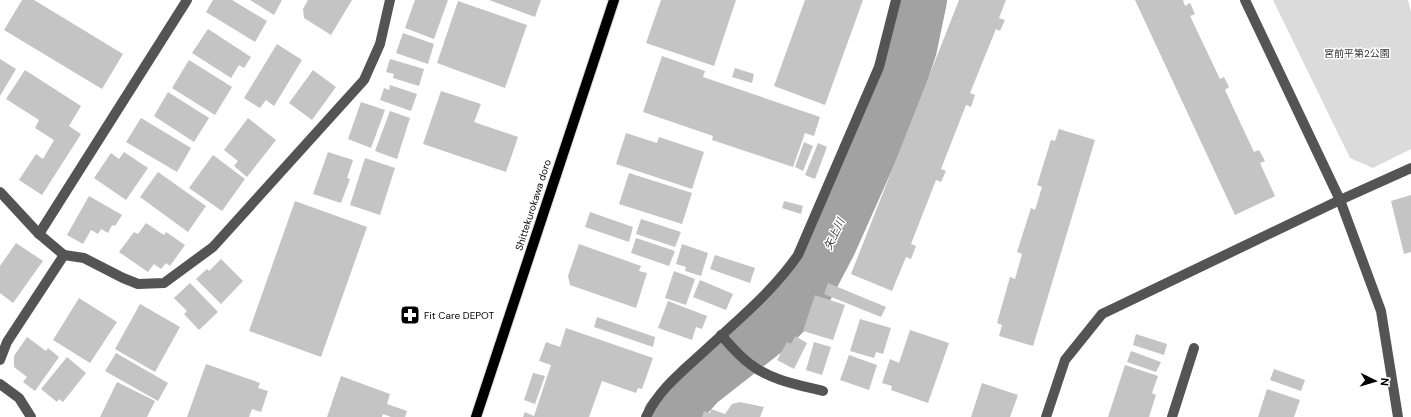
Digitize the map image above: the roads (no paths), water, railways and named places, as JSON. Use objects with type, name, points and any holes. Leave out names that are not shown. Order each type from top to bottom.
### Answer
[{"type":"main road","name":"Shittekurokawa doro","points":[[476,417],[614,0]]},
{"type":"street","points":[[39,234],[187,0]]},
{"type":"street","points":[[0,192],[39,234],[64,255],[84,258],[138,284],[164,283],[213,247],[364,80],[380,44],[390,0]]},
{"type":"street","points":[[646,417],[667,384],[764,297],[798,255],[879,67],[896,0]]},
{"type":"street","points":[[1245,0],[1340,200],[1381,310],[1398,417]]},
{"type":"street","points":[[1046,417],[1065,360],[1102,314],[1340,200],[1411,168]]},
{"type":"street","points":[[0,360],[7,342],[64,255]]},
{"type":"street","points":[[721,335],[750,365],[783,381],[823,391]]},
{"type":"street","points":[[1172,417],[1194,348]]},
{"type":"street","points":[[0,384],[19,398],[30,417]]},
{"type":"waterway","name":"矢上川","points":[[669,417],[700,383],[769,329],[803,296],[831,243],[892,106],[911,48],[921,0]]},
{"type":"place","name":"Fit Care DEPOT","points":[[410,315]]},
{"type":"park label","name":"宮前平第2公園","points":[[1357,53]]}]
